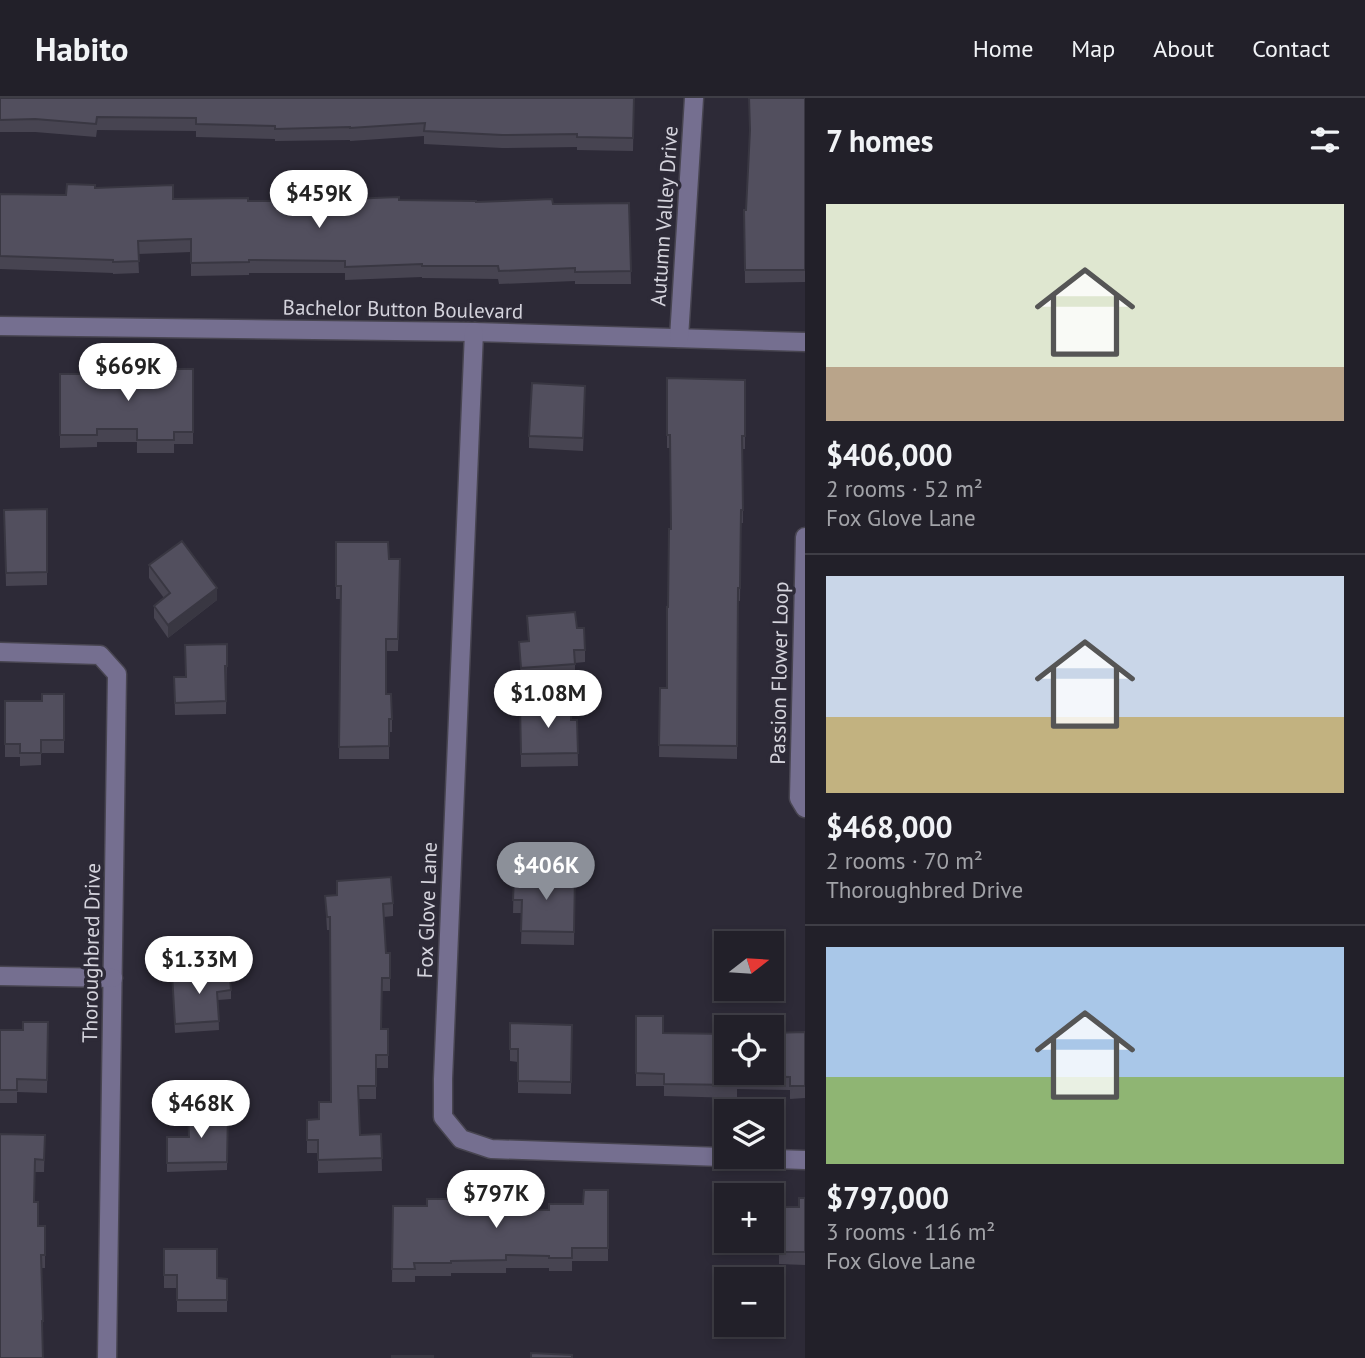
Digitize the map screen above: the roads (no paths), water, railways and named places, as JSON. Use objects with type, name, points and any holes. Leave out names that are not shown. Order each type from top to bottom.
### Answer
[{"type":"street","name":"Autumn Valley Drive","points":[[679,338],[695,98]]},
{"type":"street","name":"Bachelor Button Boulevard","points":[[0,326],[474,332],[805,342]]},
{"type":"street","name":"Fox Glove Lane","points":[[474,332],[443,1117],[461,1139],[491,1149],[805,1160]]},
{"type":"street","name":"Passion Flower Loop","points":[[805,537],[799,798],[805,808]]},
{"type":"street","name":"Thoroughbred Drive","points":[[0,652],[100,655],[117,674],[107,1358]]},
{"type":"street","points":[[0,976],[113,978]]}]
